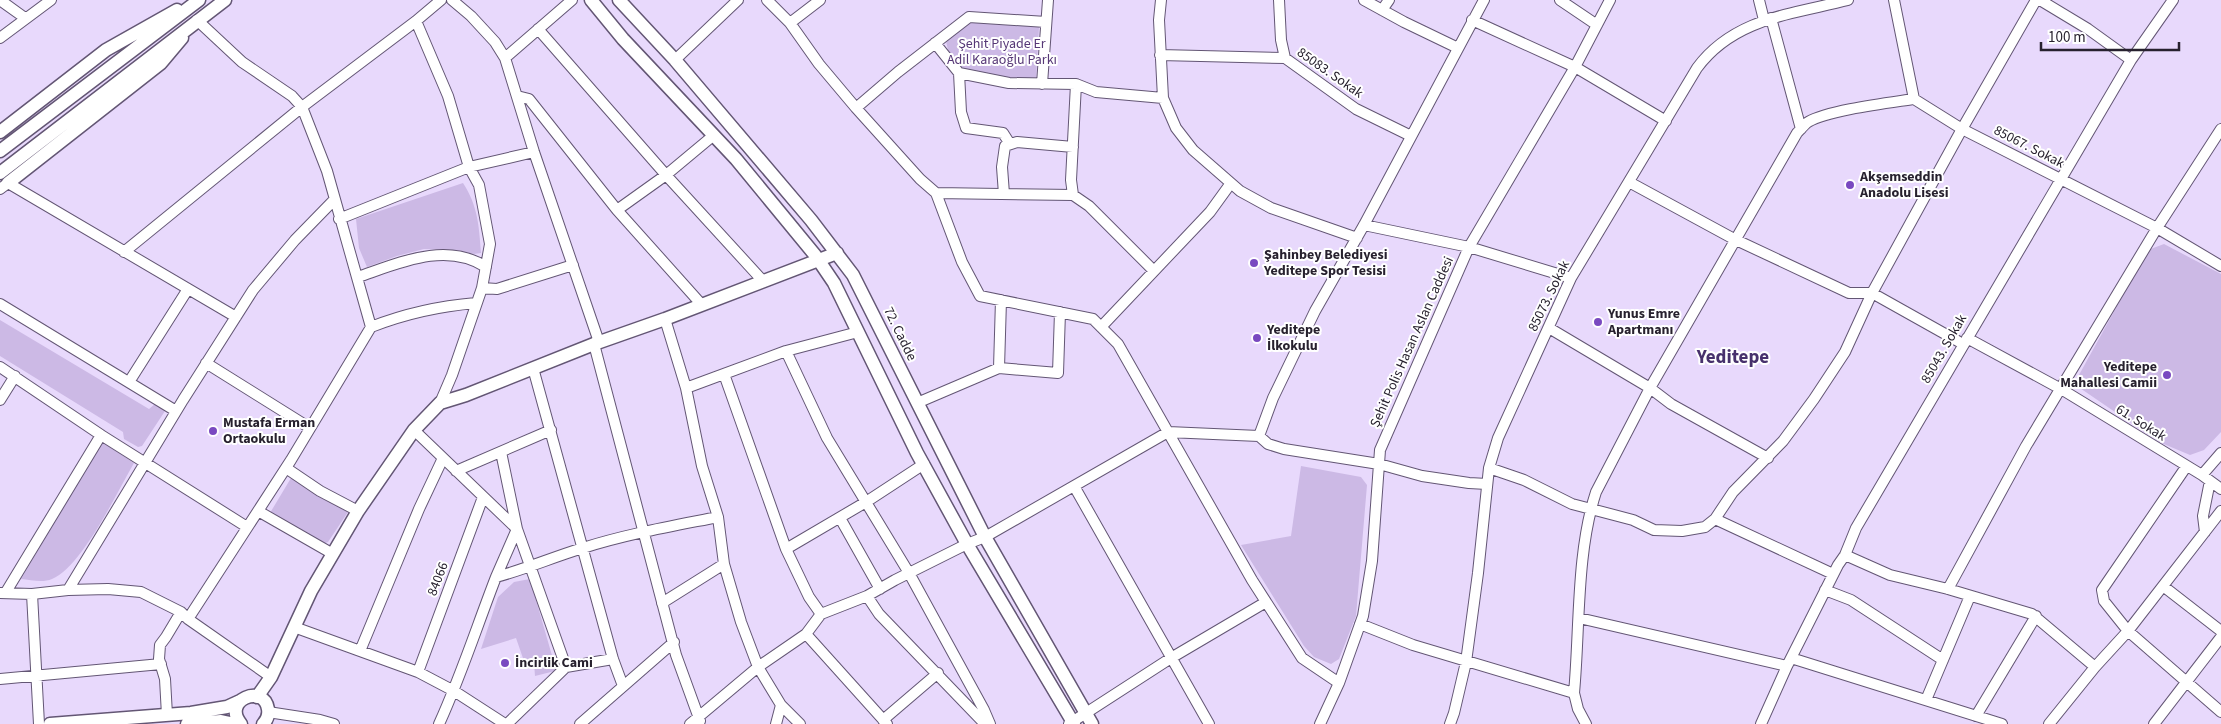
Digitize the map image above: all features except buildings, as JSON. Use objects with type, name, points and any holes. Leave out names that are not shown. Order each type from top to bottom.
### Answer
[{"type":"main road","points":[[0,132],[106,50],[194,0]]},
{"type":"main road","points":[[0,151],[199,0]]},
{"type":"main road","points":[[0,173],[225,0]]},
{"type":"main road","points":[[591,0],[623,39],[736,159],[818,260],[834,284],[924,464],[967,544],[1072,723]]},
{"type":"main road","name":"72. Cadde","points":[[619,0],[675,60],[811,220],[853,275],[986,537],[1089,719]]},
{"type":"main road","points":[[4,186],[161,63],[197,20]]},
{"type":"main road","points":[[257,697],[271,677],[311,591],[358,511],[414,430],[440,403],[466,395],[597,343],[837,253]]},
{"type":"main road","points":[[50,724],[167,715],[227,707],[248,696],[257,697],[265,702],[266,718]]},
{"type":"main road","points":[[240,701],[236,714],[241,724]]},
{"type":"main road","points":[[187,724],[222,721],[235,724]]},
{"type":"street","points":[[0,0],[26,18]]},
{"type":"street","points":[[0,38],[51,0]]},
{"type":"street","points":[[124,252],[302,107],[416,22],[441,0]]},
{"type":"street","points":[[452,0],[471,16],[495,42],[506,58],[534,152],[573,265],[597,343],[676,655],[700,720]]},
{"type":"street","points":[[506,58],[572,0]]},
{"type":"street","points":[[675,60],[738,0]]},
{"type":"street","points":[[767,0],[790,23],[819,64],[856,108],[920,179],[936,193],[962,262],[980,296],[1093,319],[1118,344],[1266,602],[1302,658],[1339,683]]},
{"type":"street","points":[[790,23],[820,0]]},
{"type":"street","points":[[1042,84],[1048,0]]},
{"type":"street","points":[[1161,0],[1160,55],[1163,98],[1176,128],[1193,150],[1230,183],[1271,208],[1356,238]]},
{"type":"street","name":"85083. Sokak","points":[[1279,0],[1281,40],[1285,58],[1356,109],[1411,136]]},
{"type":"street","points":[[1364,0],[1458,48]]},
{"type":"street","points":[[1382,10],[1390,0]]},
{"type":"street","points":[[1258,436],[1273,398],[1315,311],[1364,226],[1484,0]]},
{"type":"street","points":[[1560,0],[1597,25]]},
{"type":"street","name":"Şehit Polis Hasan Aslan Caddesi","points":[[1320,724],[1339,683],[1360,624],[1372,561],[1380,450],[1470,247],[1575,67],[1610,0]]},
{"type":"street","points":[[1759,0],[1768,19],[1801,129]]},
{"type":"street","name":"85073. Sokak","points":[[1450,724],[1466,662],[1478,574],[1489,468],[1498,438],[1571,278],[1697,68],[1709,52],[1734,34],[1768,19],[1848,0]]},
{"type":"street","points":[[1586,724],[1578,709],[1574,693],[1582,573],[1590,509],[1596,492],[1650,388],[1734,239],[1797,133],[1808,122],[1824,116],[1914,99],[1894,0]]},
{"type":"street","points":[[1489,468],[1524,480],[1572,504],[1633,520],[1654,530],[1682,531],[1705,527],[1715,519],[1733,492],[1768,458],[1814,399],[1844,352],[1872,293],[1962,129],[2038,0],[2088,29],[2131,60]]},
{"type":"street","name":"85043. Sokak","points":[[1761,724],[1789,662],[1845,554],[1856,528],[2131,60],[2173,0]]},
{"type":"street","points":[[856,108],[969,17],[1046,22]]},
{"type":"street","points":[[197,20],[242,62],[292,96],[302,107],[327,171],[371,327]]},
{"type":"street","points":[[1472,20],[1575,67],[1666,121]]},
{"type":"street","points":[[416,22],[448,96],[469,167],[478,186],[490,244],[482,288],[452,376],[440,403]]},
{"type":"street","points":[[538,29],[666,175],[763,281]]},
{"type":"street","points":[[935,43],[959,73],[961,112],[966,128],[1003,133],[1010,144]]},
{"type":"street","points":[[1160,55],[1285,58]]},
{"type":"street","points":[[959,73],[977,75],[1009,83],[1076,84],[1096,92],[1163,98]]},
{"type":"street","points":[[1073,195],[1071,180],[1076,84]]},
{"type":"street","points":[[517,96],[529,99],[617,210],[702,305]]},
{"type":"street","name":"85067. Sokak","points":[[1914,99],[1962,129],[2157,228],[2221,266]]},
{"type":"street","points":[[1948,589],[2026,446],[2157,228],[2218,141],[2221,129]]},
{"type":"street","points":[[617,210],[666,175],[714,135]]},
{"type":"street","points":[[1004,194],[1002,167],[1005,146],[1016,142],[1072,147]]},
{"type":"street","points":[[339,218],[469,167],[534,152]]},
{"type":"street","points":[[1629,182],[1734,239],[1849,293],[1872,293]]},
{"type":"street","points":[[1101,327],[1210,212],[1230,183]]},
{"type":"street","points":[[4,186],[124,252],[236,317]]},
{"type":"street","points":[[936,193],[1073,195],[1089,206],[1154,272]]},
{"type":"street","points":[[68,590],[176,411],[253,290],[295,240],[334,200]]},
{"type":"street","points":[[1364,226],[1470,247],[1571,278]]},
{"type":"street","points":[[358,277],[423,256],[451,254],[473,259],[486,267]]},
{"type":"street","points":[[482,288],[498,289],[573,265]]},
{"type":"street","points":[[129,382],[188,289]]},
{"type":"street","name":"61. Sokak","points":[[1872,293],[2061,389],[2221,489]]},
{"type":"street","points":[[999,368],[1001,300]]},
{"type":"street","points":[[167,715],[165,679],[161,664],[160,645],[184,615],[258,511],[371,327],[391,319],[426,311],[476,303]]},
{"type":"street","points":[[0,304],[176,411]]},
{"type":"street","points":[[917,403],[999,368],[1058,373],[1060,312]]},
{"type":"street","points":[[665,319],[686,388],[702,466],[718,517],[724,564],[731,593],[758,667],[781,705],[800,724]]},
{"type":"street","points":[[1549,328],[1650,388],[1672,404],[1768,458]]},
{"type":"street","points":[[686,388],[786,351],[858,332]]},
{"type":"street","points":[[786,351],[827,438],[909,573],[990,724]]},
{"type":"street","points":[[206,363],[310,428]]},
{"type":"street","points":[[0,366],[101,435],[247,527]]},
{"type":"street","points":[[534,368],[613,659],[623,686]]},
{"type":"street","points":[[724,374],[786,549],[809,597],[821,614]]},
{"type":"street","points":[[0,400],[15,376]]},
{"type":"street","points":[[414,430],[517,529]]},
{"type":"street","points":[[456,471],[551,430]]},
{"type":"street","points":[[690,724],[700,720],[758,667],[806,634],[821,614],[867,596],[967,544],[986,537],[1168,432],[1258,436],[1268,444],[1284,449],[1379,464],[1422,476],[1487,484]]},
{"type":"street","points":[[101,435],[3,593],[32,594],[68,590],[108,589],[141,592],[184,615],[271,677]]},
{"type":"street","points":[[501,452],[517,529],[566,666]]},
{"type":"street","points":[[2205,532],[2206,478],[2221,453]]},
{"type":"street","points":[[360,651],[419,510],[443,458]]},
{"type":"street","points":[[786,549],[866,502],[924,464]]},
{"type":"street","points":[[2186,467],[2102,590],[2104,601],[2128,631],[2221,712]]},
{"type":"street","points":[[286,468],[320,491],[358,511]]},
{"type":"street","points":[[1074,486],[1210,724]]},
{"type":"street","name":"84066","points":[[418,672],[483,497]]},
{"type":"street","points":[[258,511],[333,554]]},
{"type":"street","points":[[2049,724],[2095,667],[2128,631],[2221,511]]},
{"type":"street","points":[[496,577],[532,567],[540,561],[584,548],[644,532],[718,517]]},
{"type":"street","points":[[840,518],[880,589]]},
{"type":"street","points":[[1715,519],[1833,574]]},
{"type":"street","points":[[438,724],[454,691],[496,577],[517,529]]},
{"type":"street","points":[[1845,554],[1890,575],[2017,608],[2036,616],[2095,667]]},
{"type":"street","points":[[662,603],[724,564]]},
{"type":"street","points":[[2163,586],[2221,631]]},
{"type":"street","points":[[1825,590],[1851,600],[1943,660]]},
{"type":"street","points":[[32,594],[39,724]]},
{"type":"street","points":[[867,596],[879,614],[986,724]]},
{"type":"street","points":[[1926,700],[1970,596]]},
{"type":"street","points":[[1072,723],[1089,719],[1171,658],[1266,602]]},
{"type":"street","points":[[1976,716],[2036,616]]},
{"type":"street","points":[[1579,618],[1789,662],[1926,700],[2002,724]]},
{"type":"street","points":[[1360,624],[1413,645],[1574,693]]},
{"type":"street","points":[[294,627],[418,672],[454,691],[506,724],[566,666],[613,659]]},
{"type":"street","points":[[806,634],[885,722],[938,674]]},
{"type":"street","points":[[2154,724],[2221,637]]},
{"type":"street","points":[[580,724],[674,642]]},
{"type":"street","points":[[0,679],[161,664]]},
{"type":"street","points":[[776,724],[781,705]]},
{"type":"street","points":[[266,718],[334,724]]},
{"type":"green space","name":"Şehit Piyade Er Adil Karaoğlu Parkı","points":[[969,22],[1039,27],[1036,80],[971,77],[950,59],[946,41]]},
{"type":"green space","points":[[463,183],[475,208],[481,253],[424,249],[367,267],[359,248],[356,219]]},
{"type":"green space","points":[[2164,244],[2221,274],[2221,432],[2204,450],[2190,455],[2159,442],[2074,384],[2148,250]]},
{"type":"green space","points":[[0,320],[149,409],[155,404],[165,411],[142,446],[138,447],[124,439],[123,432],[0,356]]},
{"type":"green space","points":[[102,442],[134,463],[98,527],[87,545],[63,572],[45,581],[21,579]]},
{"type":"green space","points":[[1301,466],[1361,477],[1367,485],[1356,616],[1339,659],[1331,664],[1314,657],[1304,646],[1241,545],[1291,536]]},
{"type":"green space","points":[[291,478],[348,512],[328,542],[323,544],[270,513]]},
{"type":"green space","points":[[530,579],[555,666],[555,671],[535,676],[534,663],[525,664],[516,638],[481,649],[498,597],[514,582]]},
{"type":"place","name":"Akşemseddin Anadolu Lisesi","points":[[1850,185]]},
{"type":"place","name":"Şahinbey Belediyesi Yeditepe Spor Tesisi","points":[[1254,263]]},
{"type":"place","name":"Yunus Emre Apartmanı","points":[[1598,322]]},
{"type":"place","name":"Yeditepe İlkokulu","points":[[1257,338]]},
{"type":"place","name":"Yeditepe Mahallesi Camii","points":[[2167,375]]},
{"type":"place","name":"Mustafa Erman Ortaokulu","points":[[213,431]]},
{"type":"place","name":"İncirlik Cami","points":[[505,663]]},
{"type":"district","name":"Yeditepe","points":[[1733,357]]}]
